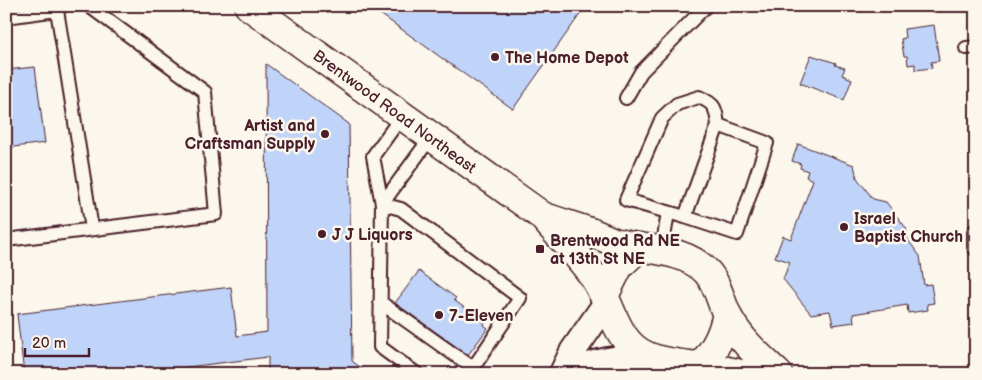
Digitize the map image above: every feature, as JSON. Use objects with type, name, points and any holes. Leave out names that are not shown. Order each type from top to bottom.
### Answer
[{"type":"main road","name":"Brentwood Road Northeast","points":[[249,6],[541,215],[586,267],[597,282],[605,299]]},
{"type":"main road","name":"Brentwood Road Northeast","points":[[541,215],[614,242],[650,249]]},
{"type":"main road","points":[[740,374],[701,366],[671,368],[645,356],[630,345],[621,334],[605,299],[620,266],[650,249],[694,262],[710,276],[727,314],[742,339],[778,374]]},
{"type":"main road","points":[[701,366],[711,354],[721,336],[727,314]]},
{"type":"street","points":[[562,374],[573,351],[605,299]]},
{"type":"street","points":[[572,374],[605,361],[645,356]]},
{"type":"lane","points":[[6,240],[216,214],[204,92],[89,6]]},
{"type":"lane","points":[[626,98],[641,72],[706,6]]},
{"type":"lane","points":[[6,17],[59,8],[92,229]]},
{"type":"lane","points":[[685,217],[718,125],[716,110],[710,102],[699,97],[677,104],[662,118],[626,200],[737,234],[767,143],[718,125]]},
{"type":"lane","points":[[402,116],[373,156],[382,204],[380,346],[417,374]]},
{"type":"lane","points":[[382,204],[431,137]]},
{"type":"lane","points":[[380,302],[471,371],[520,298],[400,209],[382,204]]},
{"type":"lane","points":[[650,249],[668,212]]},
{"type":"lane","points":[[976,230],[974,232],[974,247],[976,250]]},
{"type":"building","name":"The Home Depot","points":[[369,6],[586,6],[513,109]]},
{"type":"building","points":[[934,25],[939,61],[931,62],[932,68],[915,70],[915,64],[908,65],[907,56],[904,56],[901,39],[905,38],[904,29]]},
{"type":"building","points":[[811,55],[845,68],[842,75],[852,79],[844,100],[800,83]]},
{"type":"building","points":[[266,64],[349,124],[352,361],[369,374],[268,374],[268,357],[131,374],[24,374],[17,314],[231,287],[237,336],[267,332]]},
{"type":"building","points":[[35,67],[45,143],[6,148],[6,70]]},
{"type":"building","points":[[798,144],[854,165],[857,178],[873,199],[886,202],[906,228],[908,240],[920,256],[924,285],[931,284],[934,303],[927,304],[928,310],[908,313],[907,305],[853,314],[854,322],[833,325],[830,311],[811,314],[783,279],[790,262],[775,257],[783,236],[791,239],[813,180],[806,177],[808,171],[800,168],[801,164],[792,161]]},
{"type":"building","name":"7-Eleven","points":[[419,271],[456,298],[454,300],[485,323],[484,325],[488,328],[468,355],[395,303]]},
{"type":"place","name":"The Home Depot","points":[[495,57]]},
{"type":"place","name":"Artist and Craftsman Supply","points":[[325,134]]},
{"type":"place","name":"Israel Baptist Church","points":[[844,227]]},
{"type":"place","name":"J J Liquors","points":[[322,234]]},
{"type":"place","name":"Brentwood Rd NE at 13th St NE","points":[[540,249]]},
{"type":"place","name":"7-Eleven","points":[[439,315]]}]
